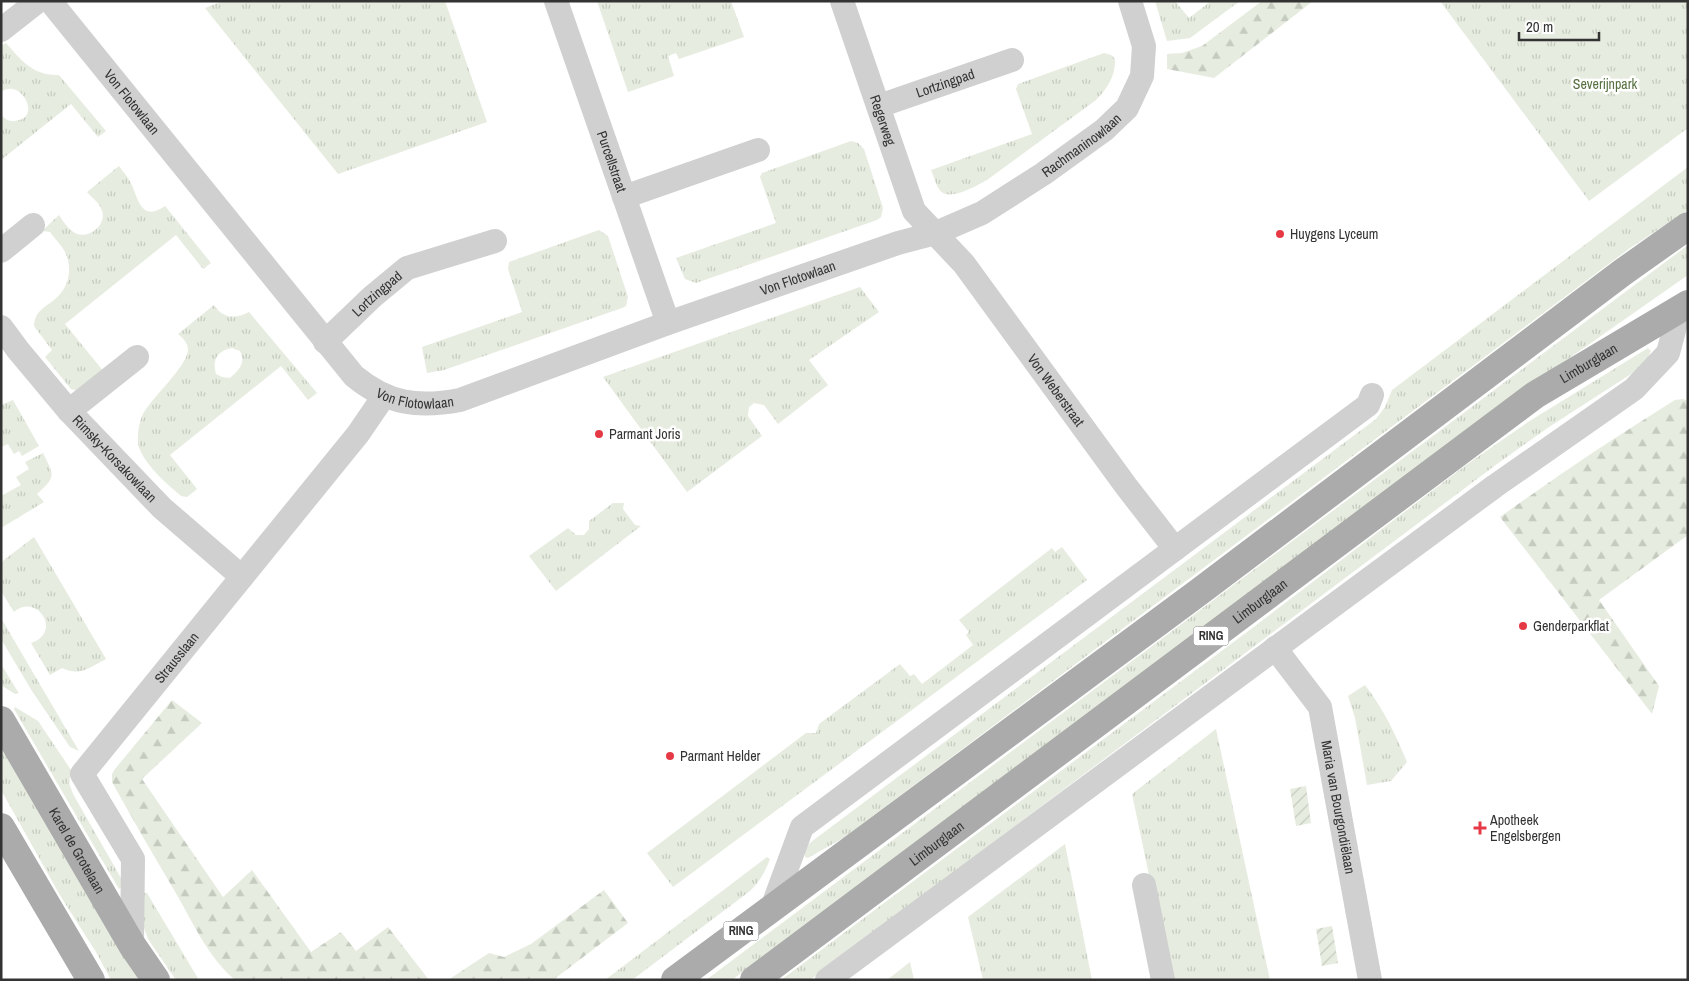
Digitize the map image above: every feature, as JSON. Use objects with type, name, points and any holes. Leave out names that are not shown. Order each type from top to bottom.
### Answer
[{"type":"main road","name":"RING","points":[[675,980],[1199,592],[1623,272],[1688,226]]},
{"type":"main road","name":"Limburglaan","points":[[754,980],[1536,395],[1684,306]]},
{"type":"main road","name":"Karel de Grotelaan","points":[[1,720],[132,945],[156,980]]},
{"type":"main road","points":[[1,827],[90,980]]},
{"type":"street","points":[[1,30],[38,1]]},
{"type":"street","name":"Von Flotowlaan","points":[[50,1],[354,376],[367,387],[384,396],[400,401],[437,404],[460,400],[668,322],[898,243],[936,233]]},
{"type":"street","name":"Purcellstraat","points":[[556,1],[668,322]]},
{"type":"street","name":"Regerweg","points":[[842,1],[914,211],[936,233]]},
{"type":"street","name":"Rachmaninowlaan","points":[[936,233],[982,213],[1043,174],[1104,130],[1127,108],[1142,76],[1144,46],[1130,1]]},
{"type":"street","name":"Lortzingpad","points":[[879,106],[1012,60]]},
{"type":"street","points":[[624,196],[758,150]]},
{"type":"street","points":[[1,251],[33,225]]},
{"type":"street","name":"Von Weberstraat","points":[[936,233],[964,264],[1126,486],[1175,549]]},
{"type":"street","name":"Lortzingpad","points":[[325,342],[372,297],[408,268],[495,241]]},
{"type":"street","name":"Limburglaan","points":[[828,980],[1495,486],[1634,389],[1668,353],[1684,306]]},
{"type":"street","name":"Rimsky-Korsakowlaan","points":[[1,327],[70,411],[162,508],[242,577]]},
{"type":"street","points":[[70,411],[137,357]]},
{"type":"street","points":[[772,908],[802,827],[1368,405],[1372,395]]},
{"type":"street","name":"Strausslaan","points":[[132,945],[133,859],[82,774],[358,434],[384,396]]},
{"type":"street","name":"Maria van Bourgondiëlaan","points":[[1275,648],[1320,708],[1370,980]]},
{"type":"street","points":[[1144,885],[1163,980]]},
{"type":"green space","points":[[223,1],[445,1],[487,122],[338,174],[205,8]]},
{"type":"green space","points":[[597,1],[731,1],[744,37],[679,59],[676,53],[668,56],[674,76],[628,92]]},
{"type":"green space","points":[[1155,1],[1175,1],[1189,18],[1211,1],[1240,1],[1190,38],[1167,41]]},
{"type":"green space","points":[[1262,1],[1313,1],[1214,78],[1167,69],[1167,54],[1182,53],[1202,46]]},
{"type":"green space","name":"Severijnpark","points":[[1440,1],[1688,1],[1688,128],[1589,201]]},
{"type":"green space","points":[[6,43],[28,66],[42,73],[59,75],[106,131],[98,137],[71,104],[1,160],[1,115],[11,121],[23,119],[27,114],[28,107],[22,94],[16,90],[8,89],[1,92],[1,46]]},
{"type":"green space","points":[[1104,53],[1111,55],[1115,59],[1114,71],[1104,91],[1096,100],[987,180],[955,194],[943,193],[939,189],[931,170],[1032,134],[1016,89],[1018,84]]},
{"type":"green space","points":[[851,141],[858,143],[864,149],[883,208],[881,217],[696,283],[685,279],[676,258],[776,223],[760,177],[762,173]]},
{"type":"green space","points":[[119,166],[130,181],[142,207],[151,212],[165,206],[211,263],[203,269],[176,235],[65,324],[104,372],[78,391],[71,389],[45,357],[52,350],[34,326],[38,313],[63,291],[69,273],[68,260],[63,249],[50,232],[42,231],[59,215],[75,233],[80,235],[91,233],[95,230],[102,221],[102,211],[98,203],[87,192]]},
{"type":"green space","points":[[1688,167],[1688,210],[1630,248],[845,837],[808,858],[805,857],[806,849],[811,842],[1376,419],[1385,407],[1392,390]]},
{"type":"green space","points":[[599,230],[608,236],[628,297],[626,306],[444,370],[427,373],[422,347],[522,312],[508,269],[509,262]]},
{"type":"green space","points":[[1688,245],[1688,275],[1455,438],[732,980],[706,980]]},
{"type":"green space","points":[[860,287],[879,312],[809,360],[828,385],[778,424],[764,405],[754,403],[749,407],[748,416],[762,436],[687,492],[603,377]]},
{"type":"green space","points":[[214,305],[221,313],[234,317],[249,312],[317,393],[308,400],[281,366],[170,455],[197,489],[187,497],[181,496],[164,481],[143,457],[138,438],[142,416],[146,409],[175,374],[186,357],[187,345],[178,334]],"holes":[[[232,348],[240,351],[242,363],[230,378],[216,374],[215,360],[219,354]]]},
{"type":"green space","points":[[1648,348],[1651,351],[1642,367],[1549,427],[1497,464],[810,980],[781,980],[1255,626],[1466,465],[1528,422]]},
{"type":"green space","points":[[1683,399],[1688,401],[1688,535],[1599,600],[1659,686],[1652,714],[1500,517],[1630,428],[1675,400]]},
{"type":"green space","points":[[13,400],[39,446],[22,456],[19,451],[14,454],[8,444],[1,447],[1,405]]},
{"type":"green space","points":[[43,453],[52,475],[48,483],[37,494],[44,502],[1,528],[1,496],[21,485],[16,477],[29,469],[25,462]]},
{"type":"green space","points":[[613,503],[624,503],[623,509],[635,525],[641,526],[556,591],[529,556],[568,528],[576,535],[584,535],[589,529],[589,521]]},
{"type":"green space","points":[[34,537],[106,659],[90,668],[74,672],[62,668],[50,675],[31,643],[41,638],[45,631],[46,623],[43,616],[38,610],[31,607],[22,607],[14,612],[1,591],[1,564]]},
{"type":"green space","points":[[1062,547],[1087,580],[673,887],[647,853],[806,733],[816,733],[819,724],[900,664],[910,676],[914,674],[922,684],[973,645],[966,635],[969,632],[959,620],[1052,548],[1055,552]]},
{"type":"green space","points":[[1,618],[79,751],[70,747],[32,691],[1,639]]},
{"type":"green space","points":[[1,664],[18,693],[15,694],[1,685]]},
{"type":"green space","points":[[1365,685],[1389,722],[1407,762],[1391,781],[1367,785],[1355,718],[1348,696]]},
{"type":"green space","points":[[172,700],[202,723],[142,779],[223,897],[252,870],[311,952],[341,932],[356,951],[388,927],[429,980],[235,980],[217,962],[112,782],[112,774],[115,769]]},
{"type":"green space","points":[[15,707],[38,721],[71,770],[69,783],[73,794],[125,885],[119,889],[14,709]]},
{"type":"green space","points":[[1216,729],[1270,980],[1171,980],[1132,794]]},
{"type":"green space","points":[[1,743],[141,980],[111,980],[96,952],[61,897],[1,790]]},
{"type":"green space","points":[[1306,786],[1311,823],[1296,826],[1290,789]]},
{"type":"green space","points":[[1065,844],[1092,980],[983,980],[968,917]]},
{"type":"green space","points":[[767,857],[770,859],[764,872],[750,891],[632,980],[605,980]]},
{"type":"green space","points":[[604,890],[628,923],[553,980],[448,980],[489,953],[504,957],[531,944]]},
{"type":"green space","points":[[144,893],[147,893],[199,980],[176,980],[148,939],[143,925]]},
{"type":"green space","points":[[1332,926],[1338,963],[1322,966],[1316,929]]},
{"type":"green space","points":[[910,962],[914,980],[887,980]]},
{"type":"place","name":"Huygens Lyceum","points":[[1280,234]]},
{"type":"place","name":"Parmant Joris","points":[[599,434]]},
{"type":"place","name":"Genderparkflat","points":[[1523,626]]},
{"type":"place","name":"Parmant Helder","points":[[670,756]]},
{"type":"place","name":"Apotheek Engelsbergen","points":[[1480,828]]}]
